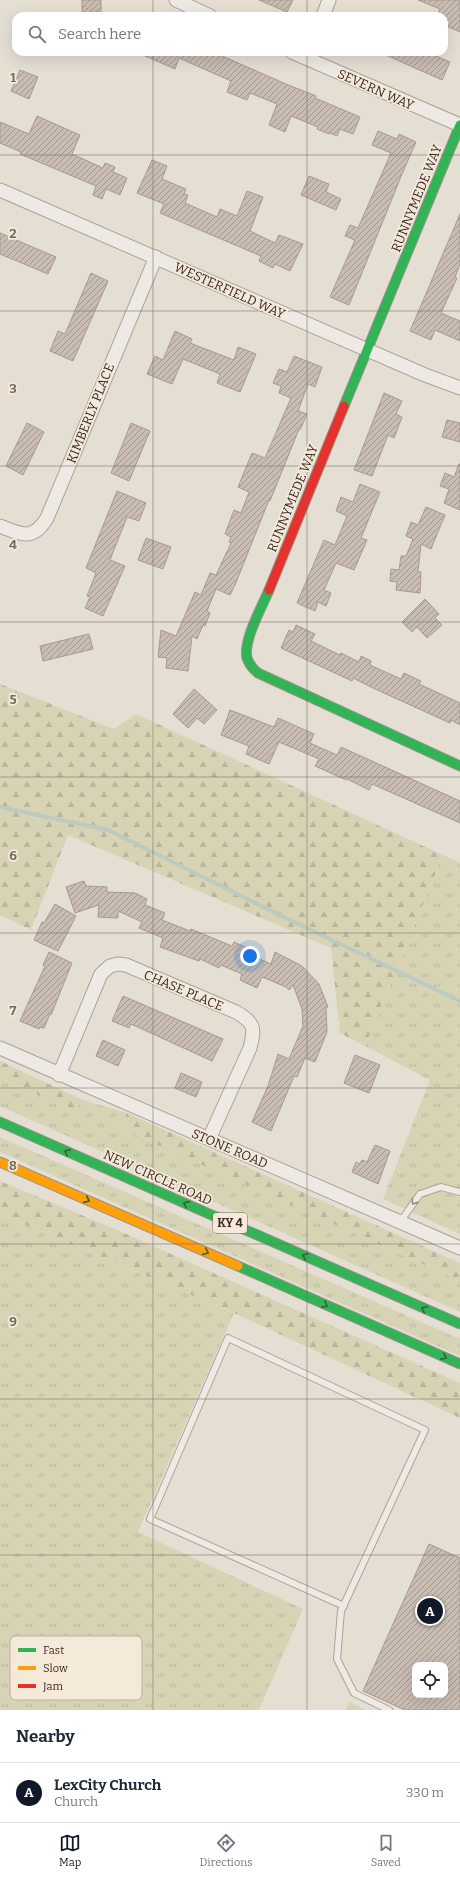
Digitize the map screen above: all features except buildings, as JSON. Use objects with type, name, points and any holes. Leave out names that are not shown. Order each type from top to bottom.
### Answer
[{"type":"main road","name":"RUNNYMEDE WAY","points":[[460,125],[246,643],[245,656],[247,661],[258,673],[460,766]]},
{"type":"main road","name":"NEW CIRCLE ROAD","points":[[0,1122],[460,1324]]},
{"type":"main road","points":[[0,1162],[460,1364]]},
{"type":"street","points":[[176,0],[202,12]]},
{"type":"street","points":[[324,12],[329,0]]},
{"type":"street","name":"SEVERN WAY","points":[[308,56],[460,125]]},
{"type":"street","name":"WESTERFIELD WAY","points":[[0,190],[367,350],[460,388]]},
{"type":"street","name":"KIMBERLY PLACE","points":[[0,526],[16,532],[33,534],[42,528],[156,257]]},
{"type":"street","name":"CHASE PLACE","points":[[60,1075],[103,971],[110,966],[118,964],[126,965],[172,984],[236,1012],[246,1018],[253,1029],[250,1048],[209,1139]]},
{"type":"street","name":"STONE ROAD","points":[[0,1048],[460,1248]]},
{"type":"lane","points":[[400,1222],[420,1194],[441,1187],[460,1192]]},
{"type":"lane","points":[[344,1606],[150,1520],[228,1338],[425,1430],[344,1606],[341,1611],[337,1659],[354,1694],[388,1710]]},
{"type":"green space","points":[[0,684],[114,729],[136,714],[443,855],[365,1046],[340,1033],[331,948],[68,835],[31,930],[0,915]]},
{"type":"green space","points":[[443,855],[460,863],[460,1234],[383,1199],[430,1080],[365,1046]]},
{"type":"green space","points":[[0,1061],[83,1100],[74,1111],[0,1078]]},
{"type":"green space","points":[[0,1078],[74,1111],[83,1100],[127,1113],[121,1128],[460,1281],[460,1312],[0,1106]]},
{"type":"green space","points":[[127,1113],[460,1263],[460,1281],[120,1128]]},
{"type":"green space","points":[[0,1137],[460,1339],[460,1356],[0,1152]]},
{"type":"green space","points":[[0,1181],[115,1229],[460,1383],[460,1418],[234,1313],[0,1214]]},
{"type":"green space","points":[[0,1214],[234,1313],[138,1532],[303,1609],[259,1710],[0,1710]]},
{"type":"green space","points":[[349,1702],[365,1710],[346,1710]]},
{"type":"waterway","points":[[0,807],[108,830],[292,921],[460,1001]]},
{"type":"traffic: fast","points":[[344,406],[460,125]]},
{"type":"traffic: fast","points":[[269,590],[250,633],[248,642],[247,658],[258,673],[460,766]]},
{"type":"traffic: fast","points":[[0,1122],[460,1324]]},
{"type":"traffic: fast","points":[[238,1266],[460,1364]]},
{"type":"traffic: slow","points":[[0,1162],[238,1266]]},
{"type":"traffic: jam","points":[[269,590],[344,406]]},
{"type":"place","name":"LexCity Church","points":[[430,1611]]}]
